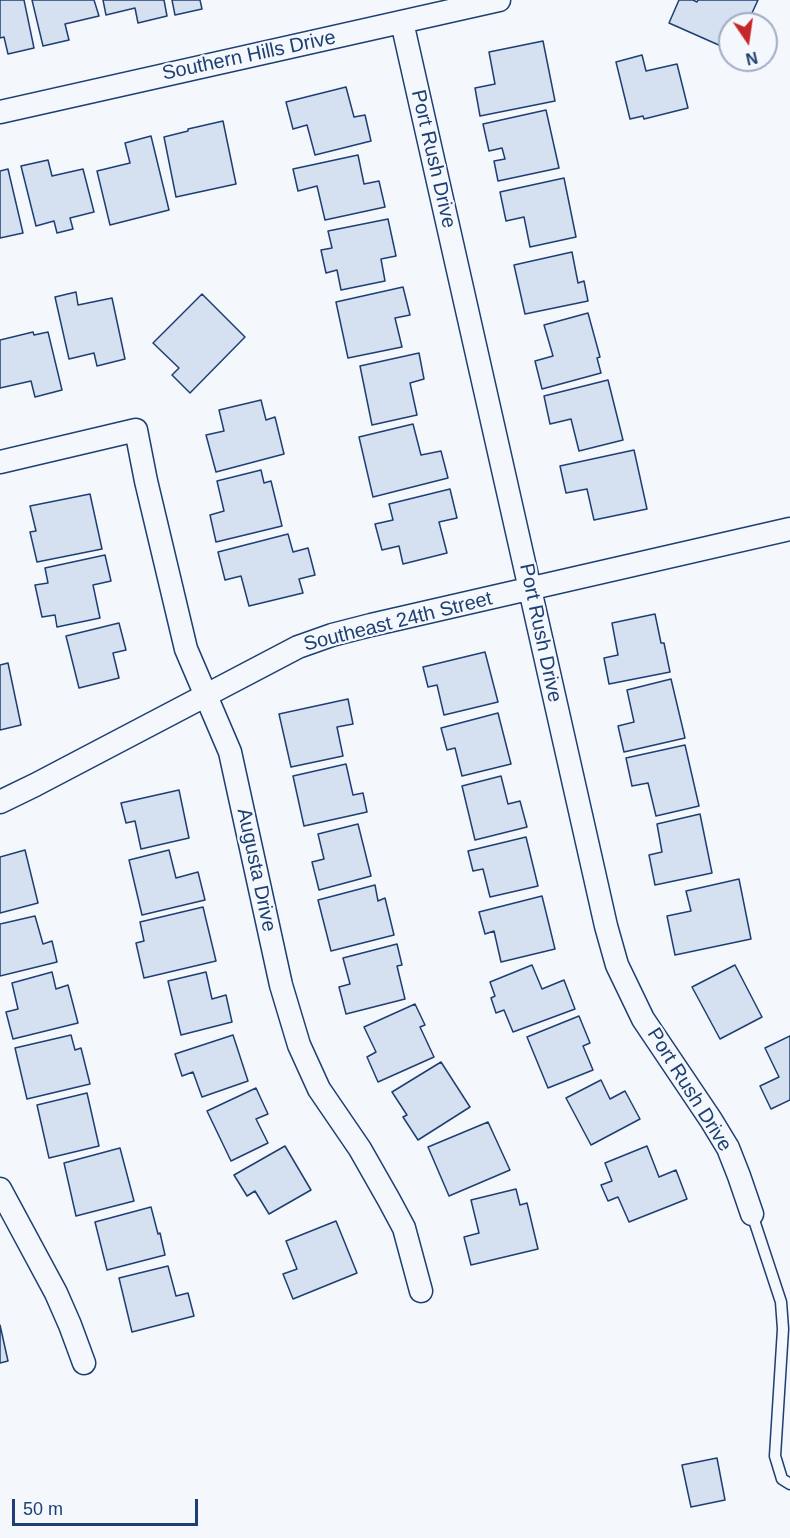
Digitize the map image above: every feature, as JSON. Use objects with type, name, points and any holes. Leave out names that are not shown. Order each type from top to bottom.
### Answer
[{"type":"street","name":"Southern Hills Drive","points":[[0,112],[499,0]]},
{"type":"street","name":"Port Rush Drive","points":[[402,22],[603,915],[617,965],[643,1019],[728,1148],[752,1214]]},
{"type":"street","name":"Augusta Drive","points":[[0,462],[136,430],[186,649],[230,752],[281,985],[299,1045],[319,1089],[360,1149],[404,1228],[421,1291]]},
{"type":"street","name":"Southeast 24th Street","points":[[0,802],[298,647],[332,635],[790,529]]},
{"type":"street","points":[[0,1189],[56,1293],[84,1363]]},
{"type":"lane","points":[[752,1214],[781,1302],[783,1329],[775,1456],[782,1479],[790,1484]]},
{"type":"building","points":[[0,0],[24,0],[34,48],[8,54],[4,37],[0,38]]},
{"type":"building","points":[[32,0],[94,0],[99,16],[65,24],[69,40],[43,46]]},
{"type":"building","points":[[103,0],[164,0],[167,16],[138,23],[135,8],[106,15]]},
{"type":"building","points":[[172,0],[200,0],[202,9],[175,15]]},
{"type":"building","points":[[679,0],[697,2],[698,0],[758,0],[752,12],[718,12],[718,45],[669,23]]},
{"type":"building","points":[[543,41],[555,101],[480,116],[475,88],[495,84],[489,52]]},
{"type":"building","points":[[642,55],[646,71],[677,64],[688,108],[644,119],[643,116],[630,119],[616,62]]},
{"type":"building","points":[[346,87],[354,117],[365,115],[371,141],[315,155],[307,125],[293,129],[286,102]]},
{"type":"building","points":[[546,110],[559,168],[498,181],[494,161],[505,159],[502,148],[489,151],[483,124]]},
{"type":"building","points":[[223,121],[236,184],[176,197],[164,137]]},
{"type":"building","points":[[151,136],[169,210],[110,225],[97,171],[130,163],[125,143]]},
{"type":"building","points":[[358,155],[364,184],[379,181],[385,207],[325,220],[317,186],[298,191],[293,169]]},
{"type":"building","points":[[48,160],[52,176],[83,169],[94,212],[70,218],[73,229],[57,233],[54,221],[36,226],[21,166]]},
{"type":"building","points":[[8,169],[23,233],[0,238],[0,171]]},
{"type":"building","points":[[564,178],[576,237],[530,247],[524,217],[506,221],[500,192]]},
{"type":"building","points":[[388,219],[396,256],[381,259],[385,281],[341,290],[337,270],[326,273],[321,250],[332,248],[328,231]]},
{"type":"building","points":[[572,252],[578,283],[584,281],[588,301],[525,314],[514,265]]},
{"type":"building","points":[[403,287],[410,315],[395,318],[402,347],[348,358],[336,302]]},
{"type":"building","points":[[76,292],[78,305],[112,298],[125,359],[97,366],[94,353],[69,359],[55,297]]},
{"type":"building","points":[[202,294],[245,337],[190,393],[172,375],[179,368],[153,343]]},
{"type":"building","points":[[588,313],[600,357],[597,358],[601,373],[542,389],[535,361],[553,356],[544,325]]},
{"type":"building","points":[[33,332],[34,335],[48,332],[62,390],[35,397],[31,381],[0,388],[0,340]]},
{"type":"building","points":[[419,353],[424,379],[410,383],[417,415],[372,425],[360,366]]},
{"type":"building","points":[[608,380],[623,440],[579,451],[571,419],[550,424],[544,396]]},
{"type":"building","points":[[261,400],[266,420],[275,417],[284,454],[216,472],[206,435],[224,431],[219,410]]},
{"type":"building","points":[[413,424],[421,455],[441,451],[448,478],[373,497],[359,437]]},
{"type":"building","points":[[634,450],[647,509],[594,520],[587,489],[566,493],[560,466]]},
{"type":"building","points":[[261,470],[264,483],[271,481],[282,526],[216,542],[210,515],[224,511],[217,481]]},
{"type":"building","points":[[450,489],[457,518],[439,522],[447,553],[403,564],[399,546],[382,550],[375,524],[393,520],[389,504]]},
{"type":"building","points":[[90,494],[102,549],[37,562],[30,532],[36,531],[30,506]]},
{"type":"building","points":[[288,534],[293,552],[308,548],[315,575],[299,579],[303,593],[249,606],[241,576],[225,580],[218,552]]},
{"type":"building","points":[[105,555],[111,581],[93,585],[100,618],[57,627],[55,615],[42,617],[35,585],[48,583],[45,568]]},
{"type":"building","points":[[655,614],[670,672],[609,684],[604,658],[618,655],[612,623]]},
{"type":"building","points":[[119,623],[126,650],[113,653],[119,678],[79,688],[66,636]]},
{"type":"building","points":[[485,652],[498,702],[444,715],[437,685],[428,687],[423,667]]},
{"type":"building","points":[[8,663],[21,725],[0,730],[0,665]]},
{"type":"building","points":[[671,679],[685,738],[624,752],[618,726],[634,722],[627,690]]},
{"type":"building","points":[[348,699],[353,724],[337,727],[343,756],[291,767],[279,714]]},
{"type":"building","points":[[498,713],[511,764],[462,776],[455,748],[447,750],[441,728]]},
{"type":"building","points":[[685,745],[699,806],[656,816],[648,783],[632,786],[626,758]]},
{"type":"building","points":[[346,764],[353,795],[363,793],[367,812],[304,826],[293,776]]},
{"type":"building","points":[[501,776],[508,804],[520,801],[527,827],[475,840],[462,786]]},
{"type":"building","points":[[179,790],[189,838],[141,849],[135,821],[126,823],[121,803]]},
{"type":"building","points":[[700,814],[712,873],[655,885],[649,855],[662,852],[657,824]]},
{"type":"building","points":[[358,824],[371,876],[319,890],[312,862],[324,859],[318,834]]},
{"type":"building","points":[[526,837],[538,886],[490,897],[483,869],[473,871],[468,851]]},
{"type":"building","points":[[25,850],[38,903],[0,913],[0,857]]},
{"type":"building","points":[[169,850],[176,878],[198,872],[205,900],[142,915],[129,860]]},
{"type":"building","points":[[739,879],[751,939],[675,955],[667,916],[691,911],[686,891]]},
{"type":"building","points":[[375,885],[378,901],[385,898],[394,935],[331,951],[318,900]]},
{"type":"building","points":[[542,896],[555,949],[501,962],[494,931],[485,934],[479,912]]},
{"type":"building","points":[[203,907],[216,961],[144,978],[136,943],[144,941],[140,922]]},
{"type":"building","points":[[35,916],[43,944],[52,941],[57,962],[0,976],[0,924]]},
{"type":"building","points":[[397,944],[402,965],[397,966],[405,999],[346,1014],[339,987],[350,984],[343,958]]},
{"type":"building","points":[[532,965],[542,989],[564,980],[575,1009],[513,1032],[504,1010],[496,1013],[491,998],[495,996],[490,982]]},
{"type":"building","points":[[735,965],[762,1017],[720,1039],[692,987]]},
{"type":"building","points":[[52,972],[56,989],[68,985],[78,1023],[13,1039],[6,1012],[18,1009],[12,983]]},
{"type":"building","points":[[206,972],[212,999],[226,995],[232,1022],[181,1035],[168,981]]},
{"type":"building","points":[[415,1004],[425,1025],[420,1027],[434,1057],[378,1082],[367,1057],[376,1052],[364,1027]]},
{"type":"building","points":[[579,1016],[590,1043],[583,1046],[593,1070],[548,1088],[527,1037]]},
{"type":"building","points":[[71,1035],[75,1050],[81,1048],[90,1084],[27,1099],[15,1048]]},
{"type":"building","points":[[233,1035],[248,1081],[202,1097],[193,1072],[182,1076],[175,1054]]},
{"type":"building","points":[[790,1036],[790,1100],[771,1109],[760,1086],[779,1077],[765,1048]]},
{"type":"building","points":[[441,1062],[470,1107],[418,1140],[403,1117],[407,1115],[392,1092]]},
{"type":"building","points":[[601,1080],[610,1099],[625,1091],[640,1119],[591,1145],[566,1098]]},
{"type":"building","points":[[256,1088],[268,1114],[256,1119],[268,1143],[231,1161],[207,1111]]},
{"type":"building","points":[[87,1093],[99,1146],[49,1158],[37,1105]]},
{"type":"building","points":[[488,1122],[510,1170],[449,1196],[428,1147]]},
{"type":"building","points":[[285,1146],[311,1190],[269,1214],[255,1191],[247,1196],[234,1175]]},
{"type":"building","points":[[647,1146],[659,1177],[676,1170],[687,1199],[629,1222],[618,1197],[608,1201],[601,1185],[612,1181],[605,1163]]},
{"type":"building","points":[[120,1148],[134,1201],[76,1216],[64,1163]]},
{"type":"building","points":[[516,1189],[520,1205],[527,1203],[538,1249],[471,1265],[464,1237],[479,1233],[471,1200]]},
{"type":"building","points":[[151,1207],[165,1255],[107,1270],[95,1222]]},
{"type":"building","points":[[336,1221],[357,1273],[293,1299],[283,1274],[297,1269],[286,1241]]},
{"type":"building","points":[[168,1266],[176,1296],[188,1293],[194,1316],[132,1332],[119,1278]]},
{"type":"building","points":[[0,1325],[8,1361],[0,1363]]},
{"type":"building","points":[[717,1458],[725,1500],[691,1507],[682,1465]]}]
